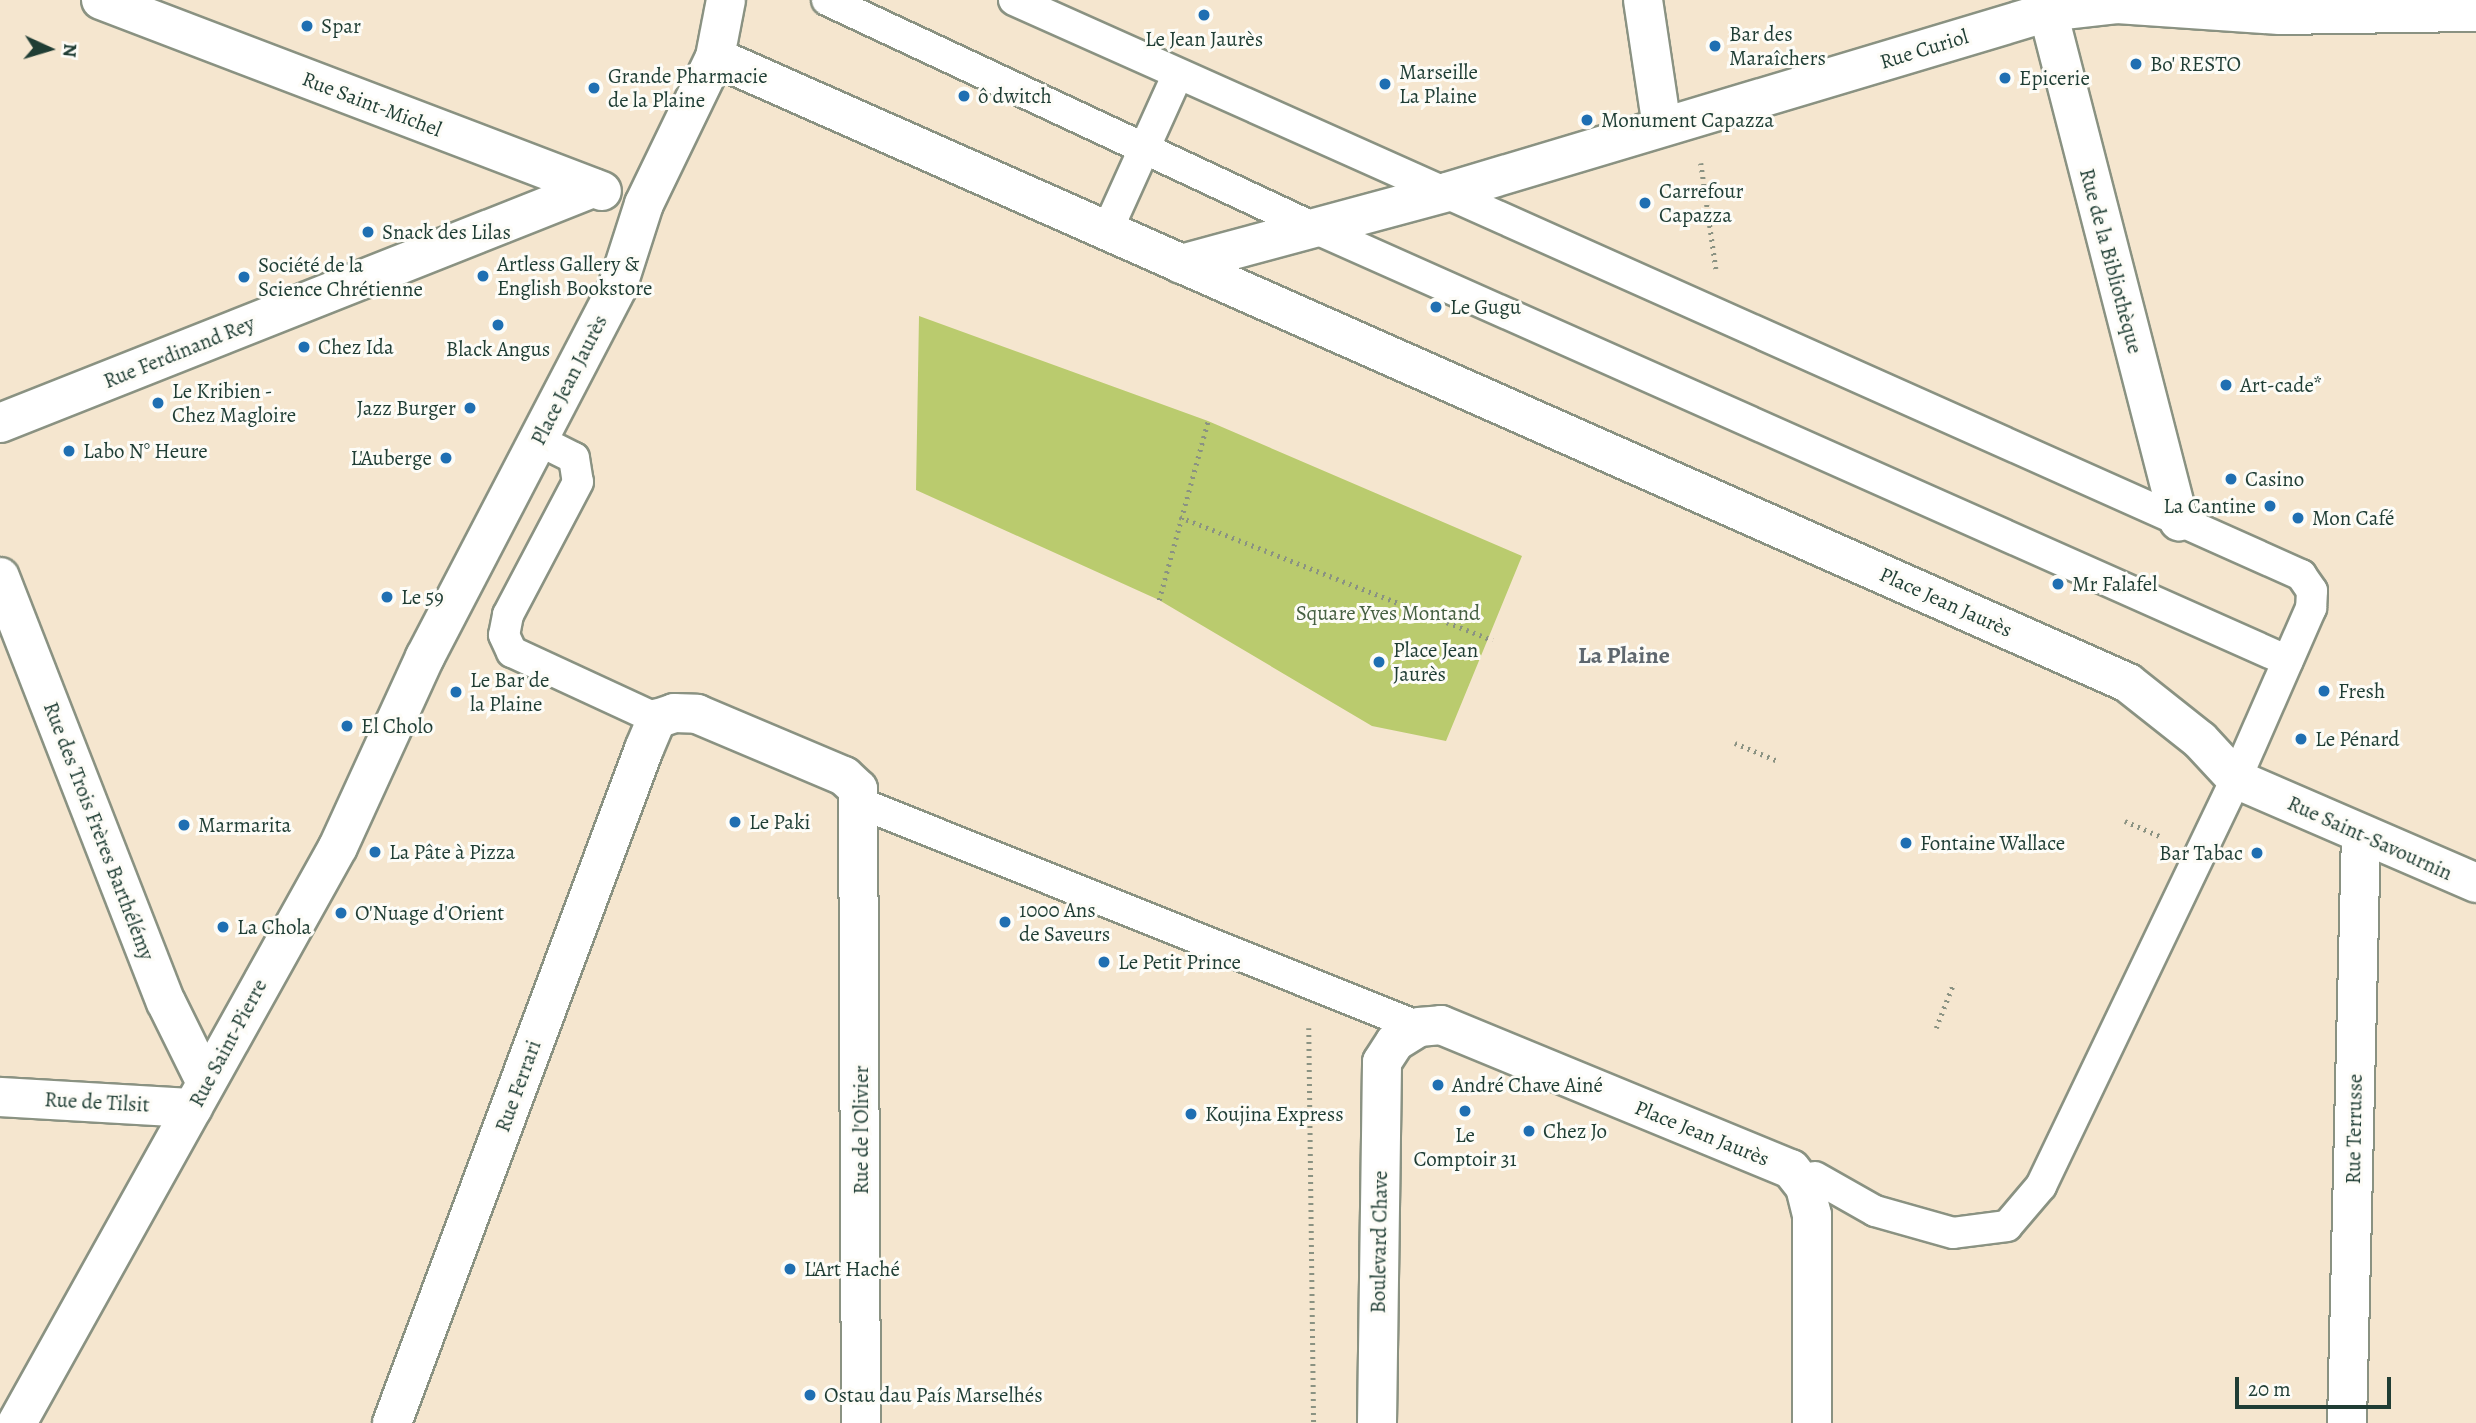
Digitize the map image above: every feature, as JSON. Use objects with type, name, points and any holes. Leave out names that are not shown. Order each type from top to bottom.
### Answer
[{"type":"street","name":"Rue Saint-Michel","points":[[101,0],[593,188],[645,204]]},
{"type":"street","name":"Place Jean Jaurès","points":[[425,657],[617,288],[645,204],[715,57],[726,0]]},
{"type":"street","points":[[1181,264],[1310,226],[1447,192],[1662,127],[1643,0]]},
{"type":"street","name":"Rue Curiol","points":[[1662,127],[2046,6],[2099,4],[2476,12]]},
{"type":"street","name":"Rue de la Bibliothèque","points":[[2046,6],[2179,521]]},
{"type":"street","name":"Place Jean Jaurès","points":[[715,57],[2128,683],[2200,740],[2250,785]]},
{"type":"street","name":"Rue Ferdinand Rey","points":[[0,423],[593,188]]},
{"type":"street","name":"Rue des Trois Frères Barthélémy","points":[[0,577],[200,1095]]},
{"type":"street","name":"Rue Saint-Pierre","points":[[17,1423],[338,847],[425,657]]},
{"type":"street","points":[[650,734],[697,714],[844,776],[860,820]]},
{"type":"street","name":"Rue Ferrari","points":[[392,1423],[650,734]]},
{"type":"street","name":"Rue Saint-Savournin","points":[[2250,785],[2476,883]]},
{"type":"street","name":"Rue de l'Olivier","points":[[860,820],[861,1407]]},
{"type":"street","name":"Rue Terrusse","points":[[2347,1423],[2361,835]]},
{"type":"street","name":"Place Jean Jaurès","points":[[1419,1027],[1463,1030],[1791,1169],[1809,1200],[1812,1256],[1812,1423]]},
{"type":"street","name":"Boulevard Chave","points":[[1377,1423],[1382,1062],[1395,1042],[1419,1027]]},
{"type":"street","name":"Rue de Tilsit","points":[[0,1097],[200,1095]]},
{"type":"street","points":[[836,1423],[861,1407]]},
{"type":"lane","points":[[827,0],[1310,226],[2288,661]]},
{"type":"lane","points":[[1014,0],[1177,76],[1447,192],[2301,575],[2312,591],[2311,608],[2288,661],[2250,785],[2041,1186],[2007,1226],[1953,1233],[1875,1211],[1815,1177]]},
{"type":"lane","points":[[1107,231],[1177,76]]},
{"type":"lane","points":[[538,440],[574,458],[578,482],[508,615],[504,635],[512,652],[650,734]]},
{"type":"lane","points":[[860,820],[1419,1027]]},
{"type":"path","points":[[1699,152],[1718,284]]},
{"type":"path","points":[[1159,600],[1208,421]]},
{"type":"path","points":[[1180,517],[1493,640]]},
{"type":"path","points":[[1735,743],[1778,761]]},
{"type":"path","points":[[1936,1028],[1955,982]]},
{"type":"path","points":[[1311,986],[1314,1423]]},
{"type":"green space","name":"Square Yves Montand","points":[[919,316],[1208,421],[1522,556],[1446,741],[1372,726],[1159,600],[916,490]]},
{"type":"place","name":"Le Jean Jaurès","points":[[1204,15]]},
{"type":"place","name":"Spar","points":[[307,26]]},
{"type":"place","name":"Bar des Maraîchers","points":[[1715,46]]},
{"type":"place","name":"Bo' RESTO","points":[[2136,64]]},
{"type":"place","name":"Epicerie","points":[[2005,78]]},
{"type":"place","name":"Marseille La Plaine","points":[[1385,84]]},
{"type":"place","name":"Grande Pharmacie de la Plaine","points":[[594,88]]},
{"type":"place","name":"ô dwitch","points":[[964,96]]},
{"type":"place","name":"Monument Capazza","points":[[1587,120]]},
{"type":"place","name":"Carrefour Capazza","points":[[1645,203]]},
{"type":"place","name":"Snack des Lilas","points":[[368,232]]},
{"type":"place","name":"Artless Gallery & English Bookstore","points":[[483,276]]},
{"type":"place","name":"Société de la Science Chrétienne","points":[[244,277]]},
{"type":"place","name":"Le Gugu","points":[[1436,307]]},
{"type":"place","name":"Black Angus","points":[[498,325]]},
{"type":"place","name":"Chez Ida","points":[[304,347]]},
{"type":"place","name":"Art-cade*","points":[[2226,385]]},
{"type":"place","name":"Le Kribien - Chez Magloire","points":[[158,403]]},
{"type":"place","name":"Jazz Burger","points":[[470,408]]},
{"type":"place","name":"Labo N° Heure","points":[[69,451]]},
{"type":"place","name":"L'Auberge","points":[[446,458]]},
{"type":"place","name":"Casino","points":[[2231,479]]},
{"type":"place","name":"La Cantine","points":[[2270,506]]},
{"type":"place","name":"Mon Café","points":[[2298,518]]},
{"type":"place","name":"Mr Falafel","points":[[2058,584]]},
{"type":"place","name":"Le 59","points":[[387,597]]},
{"type":"place","name":"Place Jean Jaurès","points":[[1379,662]]},
{"type":"place","name":"Fresh","points":[[2324,691]]},
{"type":"place","name":"Le Bar de la Plaine","points":[[456,692]]},
{"type":"place","name":"El Cholo","points":[[347,726]]},
{"type":"place","name":"Le Pénard","points":[[2301,739]]},
{"type":"place","name":"Le Paki","points":[[735,822]]},
{"type":"place","name":"Marmarita","points":[[184,825]]},
{"type":"place","name":"Fontaine Wallace","points":[[1906,843]]},
{"type":"place","name":"La Pâte à Pizza","points":[[375,852]]},
{"type":"place","name":"Bar Tabac","points":[[2257,853]]},
{"type":"place","name":"O'Nuage d'Orient","points":[[341,913]]},
{"type":"place","name":"1000 Ans de Saveurs","points":[[1005,922]]},
{"type":"place","name":"La Chola","points":[[223,927]]},
{"type":"place","name":"Le Petit Prince","points":[[1104,962]]},
{"type":"place","name":"André Chave Ainé","points":[[1438,1085]]},
{"type":"place","name":"Le Comptoir 31","points":[[1465,1111]]},
{"type":"place","name":"Koujina Express","points":[[1191,1114]]},
{"type":"place","name":"Chez Jo","points":[[1529,1131]]},
{"type":"place","name":"L'Art Haché","points":[[790,1269]]},
{"type":"place","name":"Ostau dau País Marselhés","points":[[810,1395]]},
{"type":"district","name":"La Plaine","points":[[1624,656]]}]
